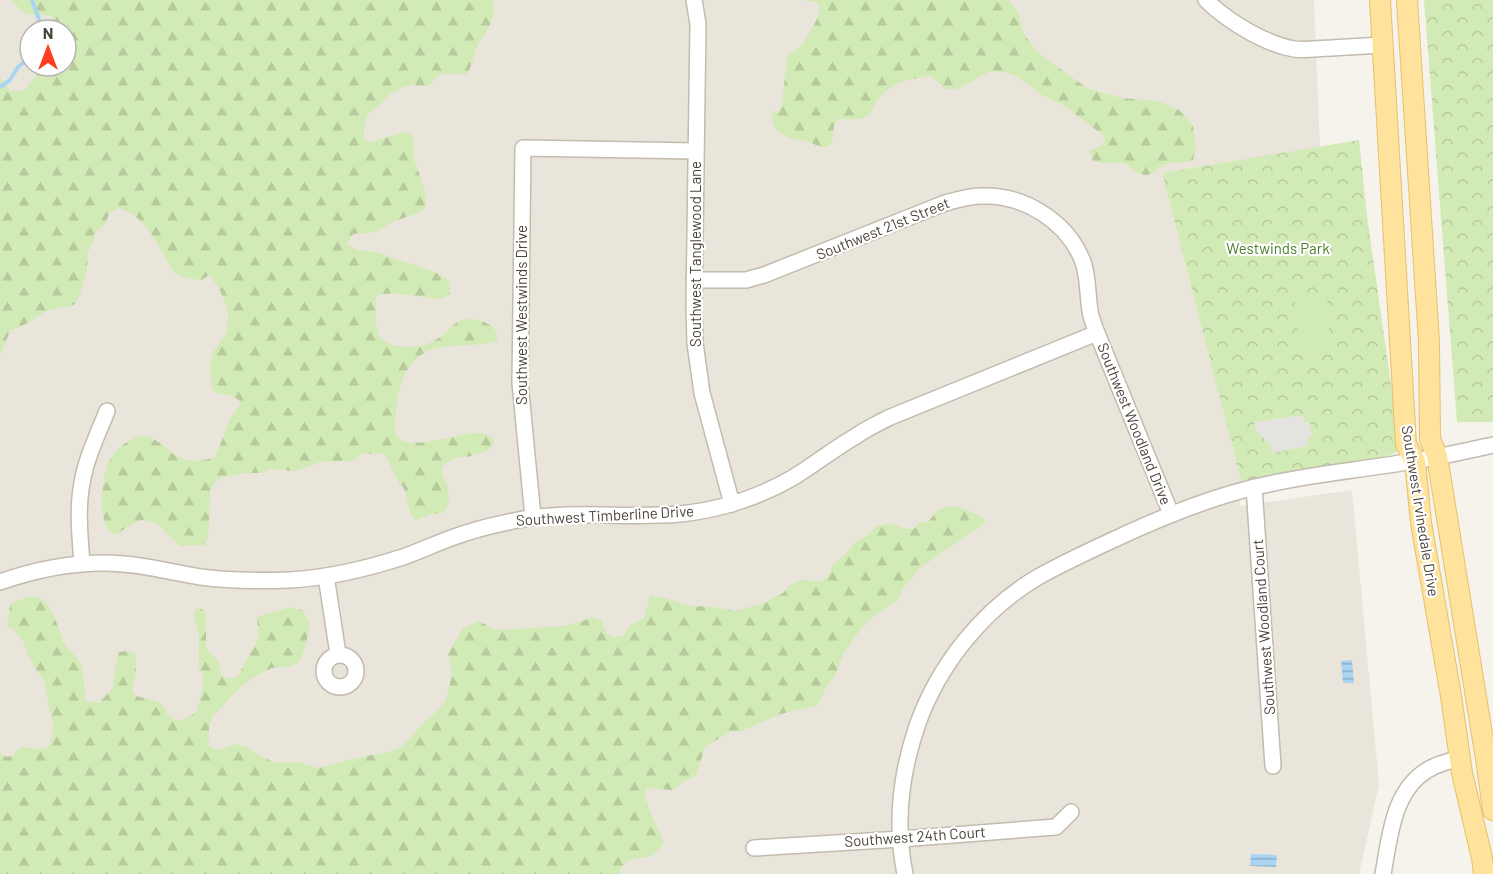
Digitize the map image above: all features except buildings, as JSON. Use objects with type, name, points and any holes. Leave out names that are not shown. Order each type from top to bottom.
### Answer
[{"type":"main road","name":"Southwest Irvinedale Drive","points":[[1380,0],[1406,444],[1415,461],[1421,524],[1460,758],[1484,874]]},
{"type":"main road","name":"Southwest Irvinedale Drive","points":[[1407,0],[1429,342],[1430,439],[1437,456],[1488,765],[1493,810]]},
{"type":"street","name":"Southwest Tanglewood Lane","points":[[694,0],[698,24],[695,343],[699,379],[732,504]]},
{"type":"street","points":[[1206,0],[1215,9],[1249,31],[1278,45],[1310,50],[1382,45]]},
{"type":"street","name":"Southwest Westwinds Drive","points":[[533,517],[520,383],[523,148],[696,151]]},
{"type":"street","name":"Southwest 21st Street","points":[[694,280],[746,280],[764,275],[945,203],[966,197],[1001,197],[1035,208],[1052,219],[1073,244],[1085,270],[1091,316],[1097,333]]},
{"type":"street","name":"Southwest Timberline Drive","points":[[0,582],[49,568],[82,563],[136,565],[201,577],[236,580],[300,579],[370,567],[482,528],[533,517],[648,516],[710,509],[732,504],[793,477],[888,418],[1097,333]]},
{"type":"street","name":"Southwest Woodland Drive","points":[[1097,333],[1171,514]]},
{"type":"street","points":[[82,563],[79,506],[82,483],[87,460],[107,411]]},
{"type":"street","points":[[905,874],[901,839],[904,773],[922,714],[935,685],[969,637],[987,616],[1036,578],[1171,514],[1198,504],[1295,479],[1415,461],[1493,445]]},
{"type":"street","name":"Southwest Woodland Court","points":[[1254,488],[1274,766]]},
{"type":"street","points":[[326,576],[338,654]]},
{"type":"street","points":[[1383,874],[1392,827],[1398,806],[1406,790],[1420,775],[1433,767],[1460,758]]},
{"type":"street","name":"Southwest 24th Court","points":[[754,848],[1056,827],[1071,812]]},
{"type":"shaded area","points":[[0,0],[1314,0],[1320,147],[1162,173],[1241,481],[1240,506],[1352,490],[1379,785],[1359,874],[0,874]]},
{"type":"shaded area","points":[[1303,415],[1305,423],[1310,423],[1312,436],[1308,438],[1308,446],[1272,453],[1270,444],[1255,430],[1254,422]]},
{"type":"green space","points":[[11,0],[492,0],[494,14],[492,21],[475,52],[467,74],[440,74],[425,86],[403,87],[390,94],[367,115],[364,138],[369,143],[404,132],[413,136],[414,159],[425,190],[426,201],[424,209],[418,213],[392,222],[376,232],[353,234],[347,244],[356,250],[375,252],[437,273],[450,283],[450,294],[444,298],[398,294],[376,296],[377,329],[381,338],[386,342],[405,347],[424,345],[440,337],[458,322],[467,319],[486,323],[496,333],[497,341],[492,343],[435,348],[428,351],[415,360],[400,387],[395,429],[398,437],[405,441],[429,442],[478,433],[493,438],[494,443],[487,451],[445,463],[441,472],[448,488],[449,498],[443,513],[431,514],[416,520],[410,512],[403,487],[385,455],[380,453],[362,454],[352,461],[320,462],[296,471],[270,469],[263,473],[222,477],[215,482],[210,491],[208,537],[204,545],[181,546],[159,525],[143,520],[137,521],[115,535],[109,530],[106,526],[102,505],[105,473],[114,453],[127,442],[146,436],[184,459],[200,461],[215,457],[228,423],[240,405],[240,401],[235,397],[218,394],[212,389],[210,365],[214,351],[227,332],[227,307],[218,286],[209,275],[202,280],[187,278],[176,273],[141,221],[118,208],[110,212],[105,224],[94,234],[94,241],[88,252],[87,269],[75,304],[44,312],[10,331],[0,356],[0,78],[10,91],[24,91],[34,78],[78,78],[78,18],[52,18],[52,16],[25,14]]},
{"type":"green space","points":[[795,0],[1008,0],[1018,12],[1024,34],[1033,47],[1087,88],[1121,98],[1158,101],[1179,110],[1193,126],[1196,149],[1193,160],[1163,165],[1146,175],[1142,175],[1125,163],[1093,161],[1089,151],[1104,144],[1103,135],[1063,105],[1042,95],[1018,77],[1004,72],[991,71],[957,89],[946,89],[930,75],[898,83],[881,96],[869,115],[857,119],[839,119],[834,126],[832,141],[825,147],[788,138],[774,126],[773,112],[779,111],[782,105],[787,57],[805,40],[820,9],[815,2]]},
{"type":"green space","points":[[1424,0],[1493,0],[1493,422],[1457,422]]},
{"type":"green space","name":"Westwinds Park","points":[[1359,140],[1367,216],[1400,448],[1395,453],[1383,457],[1241,481],[1162,173]]},
{"type":"green space","points":[[1327,298],[1330,348],[1299,351],[1295,299]]},
{"type":"green space","points":[[948,506],[962,508],[984,518],[985,523],[920,568],[903,588],[898,600],[862,627],[844,653],[818,705],[781,714],[744,730],[730,732],[705,747],[696,776],[672,790],[646,788],[645,800],[664,843],[654,854],[625,863],[619,874],[0,874],[0,753],[7,757],[13,755],[21,747],[47,748],[52,738],[53,726],[44,681],[33,665],[23,641],[14,630],[7,626],[10,605],[21,600],[29,597],[41,599],[49,607],[65,645],[82,667],[85,701],[99,703],[113,688],[118,652],[130,652],[136,654],[136,674],[132,689],[136,696],[158,702],[166,709],[168,715],[177,721],[188,718],[197,711],[203,686],[203,676],[199,668],[199,636],[194,616],[196,609],[200,608],[206,612],[206,647],[218,660],[221,674],[226,678],[238,676],[258,639],[257,617],[290,607],[302,610],[308,619],[309,626],[306,643],[298,662],[292,666],[264,671],[238,690],[212,718],[209,746],[217,750],[235,744],[249,748],[276,763],[297,762],[318,768],[386,753],[404,745],[446,700],[451,679],[448,654],[463,628],[479,621],[498,630],[563,626],[592,617],[601,620],[607,634],[614,637],[623,636],[630,626],[644,618],[650,596],[691,606],[735,611],[764,603],[783,593],[790,585],[802,580],[820,582],[828,576],[834,564],[855,542],[877,526],[886,524],[914,529],[918,523],[928,522],[937,511]]},
{"type":"water","points":[[1352,660],[1354,683],[1343,683],[1341,661]]},
{"type":"water","points":[[1251,854],[1277,855],[1276,867],[1250,866]]},
{"type":"waterway","points":[[32,0],[39,18]]},
{"type":"waterway","points":[[0,87],[10,80],[18,67]]}]
